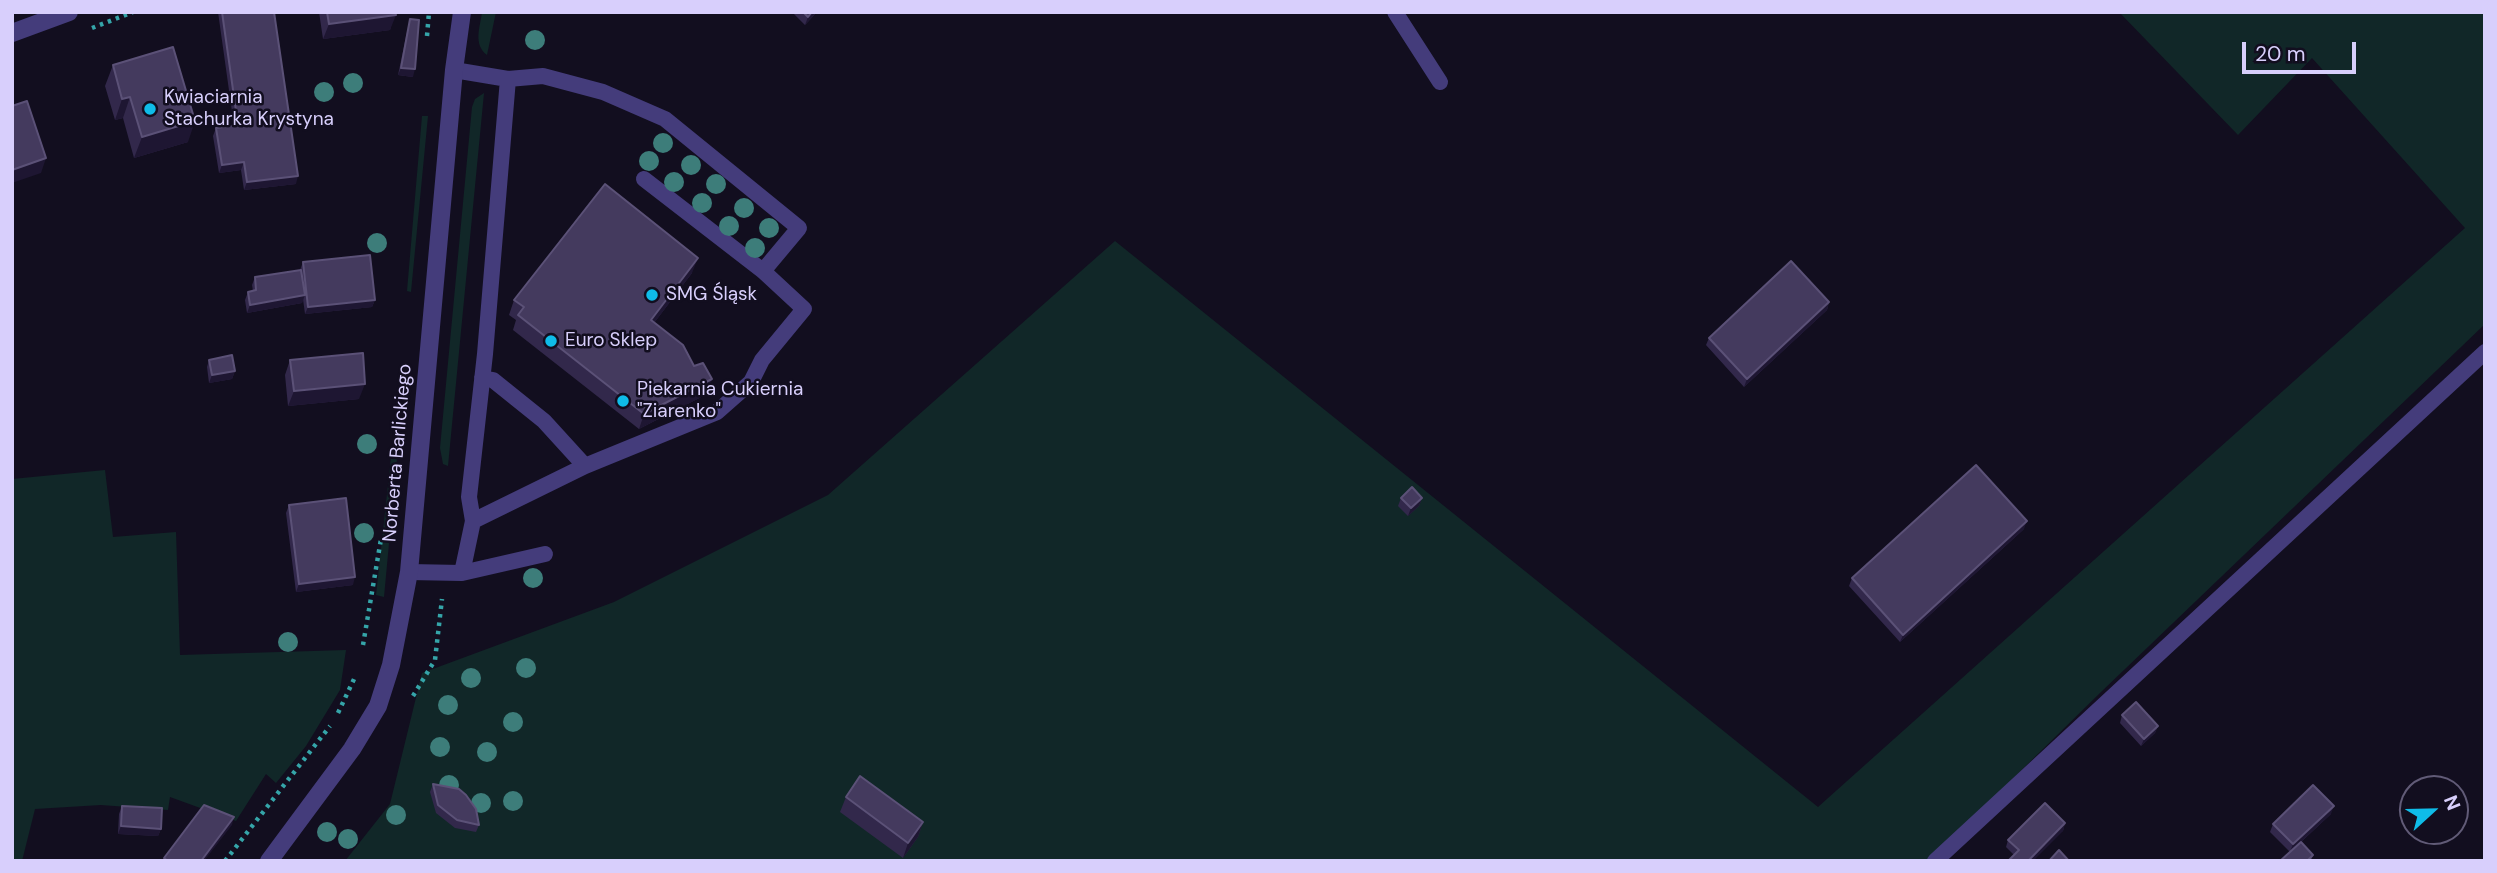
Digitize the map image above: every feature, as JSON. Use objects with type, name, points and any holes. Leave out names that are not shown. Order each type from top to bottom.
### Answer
[{"type":"street","points":[[12,33],[69,12]]},
{"type":"street","name":"Norberta Barlickiego","points":[[269,861],[352,749],[378,706],[391,665],[409,572],[454,70],[462,12]]},
{"type":"lane","points":[[1395,12],[1440,82]]},
{"type":"lane","points":[[454,70],[508,79],[542,76],[603,92],[665,119],[799,228],[762,271]]},
{"type":"lane","points":[[462,573],[473,521],[469,497],[508,79]]},
{"type":"lane","points":[[473,521],[585,466],[717,412],[751,382],[762,360],[804,309],[762,271],[644,179]]},
{"type":"lane","points":[[1935,861],[2485,352]]},
{"type":"lane","points":[[482,378],[493,380],[544,421],[585,466]]},
{"type":"lane","points":[[409,572],[462,573],[545,554]]},
{"type":"path","points":[[427,39],[429,12]]},
{"type":"path","points":[[361,655],[382,531]]},
{"type":"path","points":[[225,861],[333,722],[359,667]]},
{"type":"green space","points":[[482,12],[496,12],[487,55],[479,41]]},
{"type":"green space","points":[[2119,12],[2485,12],[2485,324],[1929,861],[345,861],[390,804],[422,673],[614,602],[828,495],[1115,241],[1818,807],[2465,228],[2312,58],[2238,135]]},
{"type":"green space","points":[[484,93],[448,466],[443,464],[440,448],[472,107],[475,99]]},
{"type":"green space","points":[[422,116],[428,116],[411,292],[407,291]]},
{"type":"green space","points":[[391,457],[397,458],[384,597],[376,595]]},
{"type":"green space","points":[[105,470],[113,537],[176,532],[180,655],[346,650],[340,690],[306,746],[276,783],[266,774],[236,821],[170,797],[168,810],[101,805],[35,809],[22,861],[12,861],[12,479]]},
{"type":"building","points":[[222,12],[274,12],[298,176],[247,182],[244,162],[222,165],[216,128],[238,125]]},
{"type":"building","points":[[327,12],[395,12],[396,15],[329,24]]},
{"type":"building","points":[[410,19],[419,20],[415,69],[401,68]]},
{"type":"building","points":[[173,47],[195,121],[142,137],[130,97],[122,99],[113,65]]},
{"type":"building","points":[[27,101],[46,158],[12,170],[12,106]]},
{"type":"building","points":[[605,184],[698,258],[651,320],[683,345],[694,366],[703,363],[712,379],[644,414],[518,315],[524,307],[514,300]]},
{"type":"building","points":[[370,255],[375,300],[308,307],[303,262]]},
{"type":"building","points":[[1791,261],[1829,302],[1747,379],[1709,338]]},
{"type":"building","points":[[301,270],[305,295],[250,305],[248,292],[256,290],[255,277]]},
{"type":"building","points":[[363,353],[365,384],[294,391],[290,360]]},
{"type":"building","points":[[232,355],[235,371],[212,375],[209,360]]},
{"type":"building","points":[[1976,465],[2027,521],[1903,635],[1852,578]]},
{"type":"building","points":[[1412,487],[1422,498],[1411,508],[1401,498]]},
{"type":"building","points":[[346,498],[355,577],[299,584],[289,505]]},
{"type":"building","points":[[2136,702],[2158,726],[2144,739],[2122,715]]},
{"type":"building","points":[[860,776],[923,822],[908,843],[846,797]]},
{"type":"building","points":[[433,784],[459,789],[466,795],[476,809],[479,825],[457,820],[438,805]]},
{"type":"building","points":[[2313,785],[2334,806],[2293,844],[2273,824]]},
{"type":"building","points":[[2045,803],[2065,823],[2028,861],[2008,861],[2019,850],[2008,840]]},
{"type":"building","points":[[204,805],[234,817],[201,861],[168,861],[164,858]]},
{"type":"building","points":[[122,806],[162,808],[161,829],[121,826]]},
{"type":"building","points":[[2301,842],[2313,855],[2307,861],[2280,861]]},
{"type":"building","points":[[2059,850],[2069,861],[2049,861]]},
{"type":"place","name":"Kwiaciarnia Stachurka Krystyna","points":[[150,109]]},
{"type":"place","name":"SMG Śląsk","points":[[652,295]]},
{"type":"place","name":"Euro Sklep","points":[[551,341]]},
{"type":"place","name":"Piekarnia Cukiernia \"Ziarenko\"","points":[[623,401]]}]
